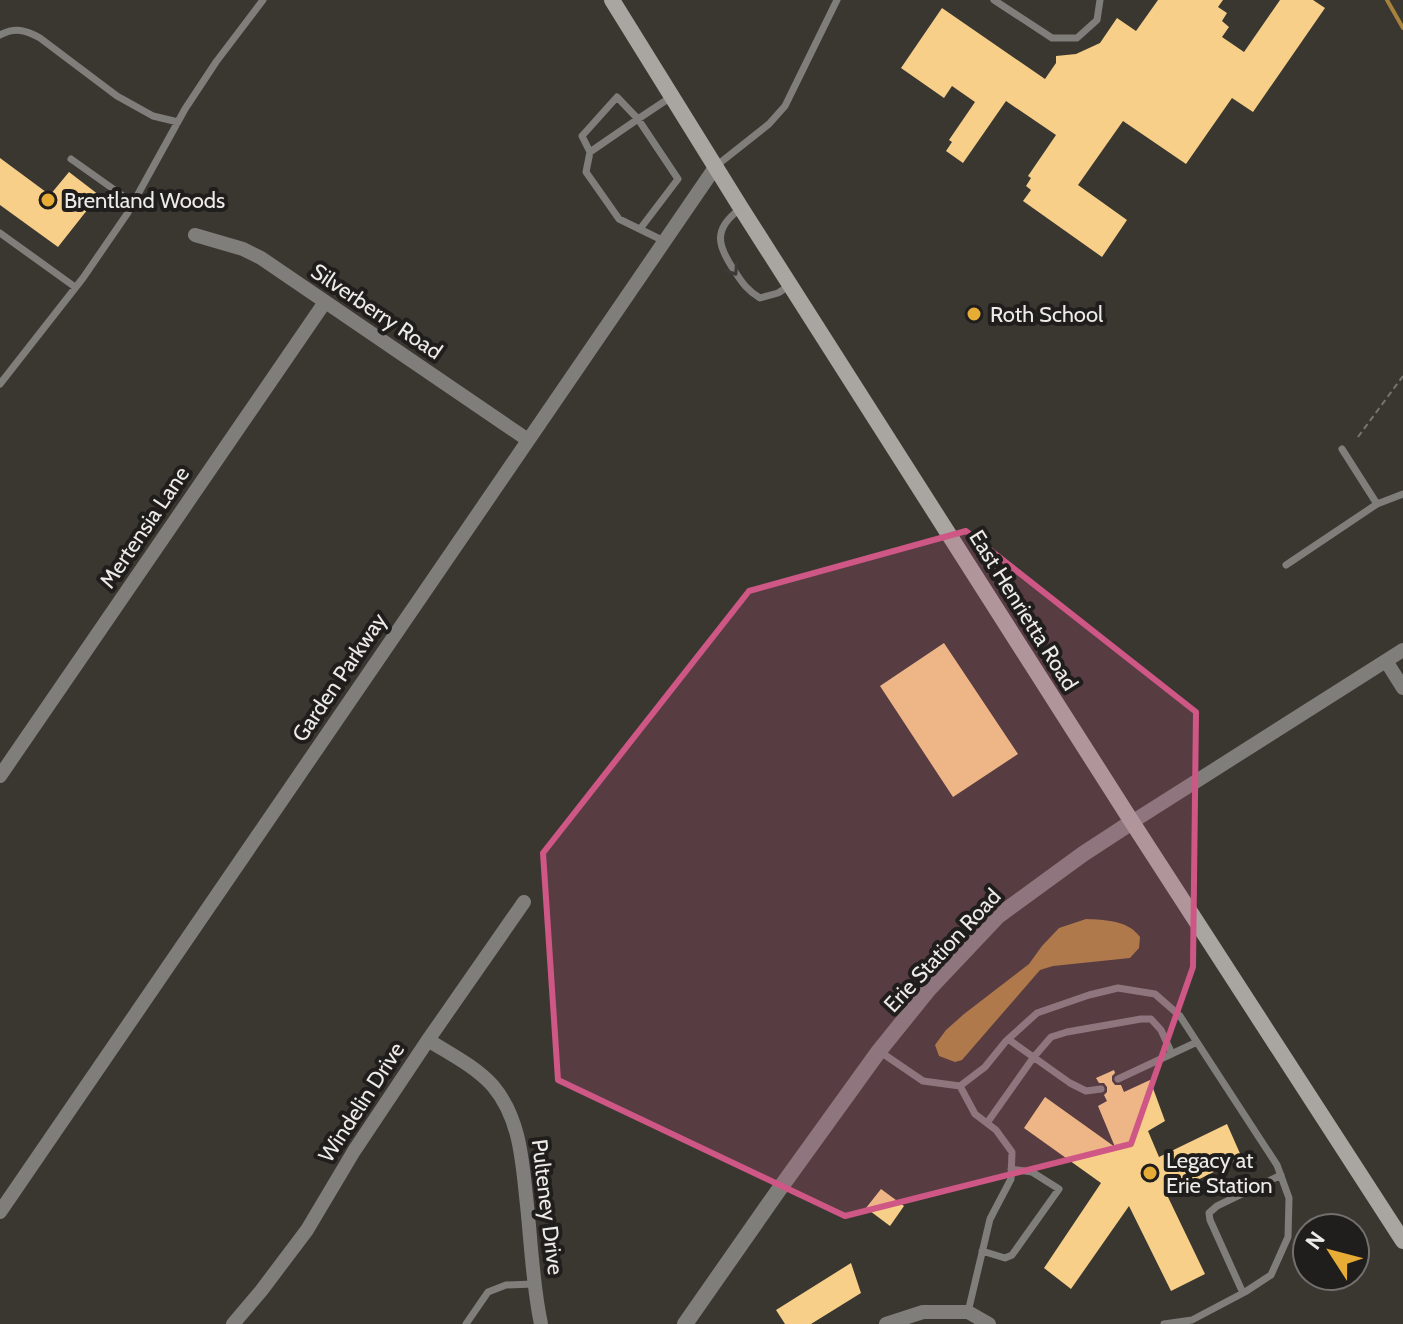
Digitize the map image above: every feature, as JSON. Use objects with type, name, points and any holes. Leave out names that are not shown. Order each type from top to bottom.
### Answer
[{"type":"main road","name":"East Henrietta Road","points":[[612,0],[1132,822],[1403,1241]]},
{"type":"street","name":"Garden Parkway","points":[[0,1212],[716,166]]},
{"type":"street","name":"Silverberry Road","points":[[195,235],[252,253],[528,440]]},
{"type":"street","name":"Mertensia Lane","points":[[0,776],[325,302]]},
{"type":"street","name":"Erie Station Road","points":[[685,1324],[879,1051],[929,989],[998,916],[1072,861],[1403,650]]},
{"type":"street","points":[[1386,661],[1403,688]]},
{"type":"street","name":"Windelin Drive","points":[[233,1324],[307,1230],[354,1151],[524,902]]},
{"type":"street","name":"Pulteney Drive","points":[[428,1040],[476,1070],[503,1099],[511,1114],[521,1152],[541,1324]]},
{"type":"street","points":[[886,1324],[923,1312],[968,1312],[989,1324]]},
{"type":"lane","points":[[0,384],[75,287],[133,203],[216,62],[263,0]]},
{"type":"lane","points":[[716,166],[769,124],[785,106],[837,0]]},
{"type":"lane","points":[[999,1],[1052,38],[1077,38],[1097,20],[1100,0]]},
{"type":"lane","points":[[0,35],[9,30],[28,32],[117,96],[153,116],[178,122]]},
{"type":"lane","points":[[640,229],[678,179],[638,119],[617,97],[582,136],[590,152],[586,172],[619,219],[664,241]]},
{"type":"lane","points":[[590,152],[671,97]]},
{"type":"lane","points":[[71,159],[133,203]]},
{"type":"lane","points":[[741,208],[728,218],[720,237],[721,251],[747,290],[760,298],[778,293],[790,285]]},
{"type":"lane","points":[[0,233],[75,287]]},
{"type":"lane","points":[[1342,449],[1377,504]]},
{"type":"lane","points":[[1286,565],[1377,504],[1403,494]]},
{"type":"lane","points":[[879,1051],[923,1081],[960,1086],[985,1067],[1008,1039],[1037,1013],[1089,995],[1118,988],[1155,994],[1180,1016],[1277,1165],[1289,1198],[1288,1237],[1271,1275],[1192,1320],[1164,1324]]},
{"type":"lane","points":[[987,1123],[1051,1037],[1151,1019],[1172,1054]]},
{"type":"lane","points":[[1008,1039],[1070,1083],[1086,1091],[1101,1089]]},
{"type":"lane","points":[[1118,1079],[1197,1042]]},
{"type":"lane","points":[[960,1086],[975,1114],[996,1130],[1012,1152],[1011,1179],[990,1219],[968,1312]]},
{"type":"lane","points":[[982,1251],[1005,1258],[1012,1255],[1059,1189],[1032,1172],[1011,1169]]},
{"type":"lane","points":[[1243,1293],[1209,1213],[1217,1206],[1281,1175]]},
{"type":"lane","points":[[466,1324],[488,1292],[506,1285],[536,1284]]},
{"type":"path","points":[[1358,437],[1403,376]]},
{"type":"highlighted area","points":[[966,531],[1196,712],[1193,967],[1131,1144],[845,1216],[558,1080],[543,853],[749,591]]},
{"type":"shaded area","points":[[1086,919],[1116,922],[1129,927],[1140,937],[1139,948],[1130,958],[1040,970],[962,1060],[955,1062],[939,1056],[935,1045],[946,1030],[1029,964],[1059,928]]},
{"type":"building","points":[[1158,0],[1223,0],[1218,7],[1227,13],[1222,21],[1229,27],[1222,37],[1244,52],[1280,0],[1313,0],[1325,8],[1253,112],[1232,98],[1186,164],[1123,121],[1078,185],[1127,220],[1102,257],[1023,201],[1031,190],[1026,186],[1031,178],[1028,176],[1056,135],[1006,101],[963,163],[946,151],[952,142],[949,140],[975,102],[952,86],[944,98],[901,68],[942,8],[1045,79],[1056,63],[1056,56],[1076,54],[1100,43],[1117,18],[1136,31]]},
{"type":"building","name":"Brentland Woods","points":[[0,158],[50,195],[69,172],[99,195],[58,247],[0,205]]},
{"type":"building","points":[[944,643],[1018,754],[953,797],[880,686]]},
{"type":"building","name":"Legacy at Erie Station","points":[[1114,1070],[1112,1081],[1115,1085],[1121,1085],[1124,1092],[1150,1080],[1165,1121],[1148,1131],[1159,1157],[1227,1124],[1242,1158],[1167,1195],[1205,1274],[1171,1291],[1129,1206],[1071,1289],[1044,1268],[1101,1183],[1024,1128],[1045,1097],[1115,1147],[1098,1106],[1107,1101],[1104,1095],[1107,1087],[1096,1078]]},
{"type":"building","points":[[881,1189],[904,1206],[890,1226],[866,1208]]},
{"type":"building","points":[[851,1263],[861,1293],[811,1324],[785,1324],[776,1310]]},
{"type":"waterway","points":[[1387,0],[1403,28]]},
{"type":"place","name":"Brentland Woods","points":[[48,200]]},
{"type":"place","name":"Roth School","points":[[974,314]]},
{"type":"place","name":"Legacy at Erie Station","points":[[1150,1173]]}]
